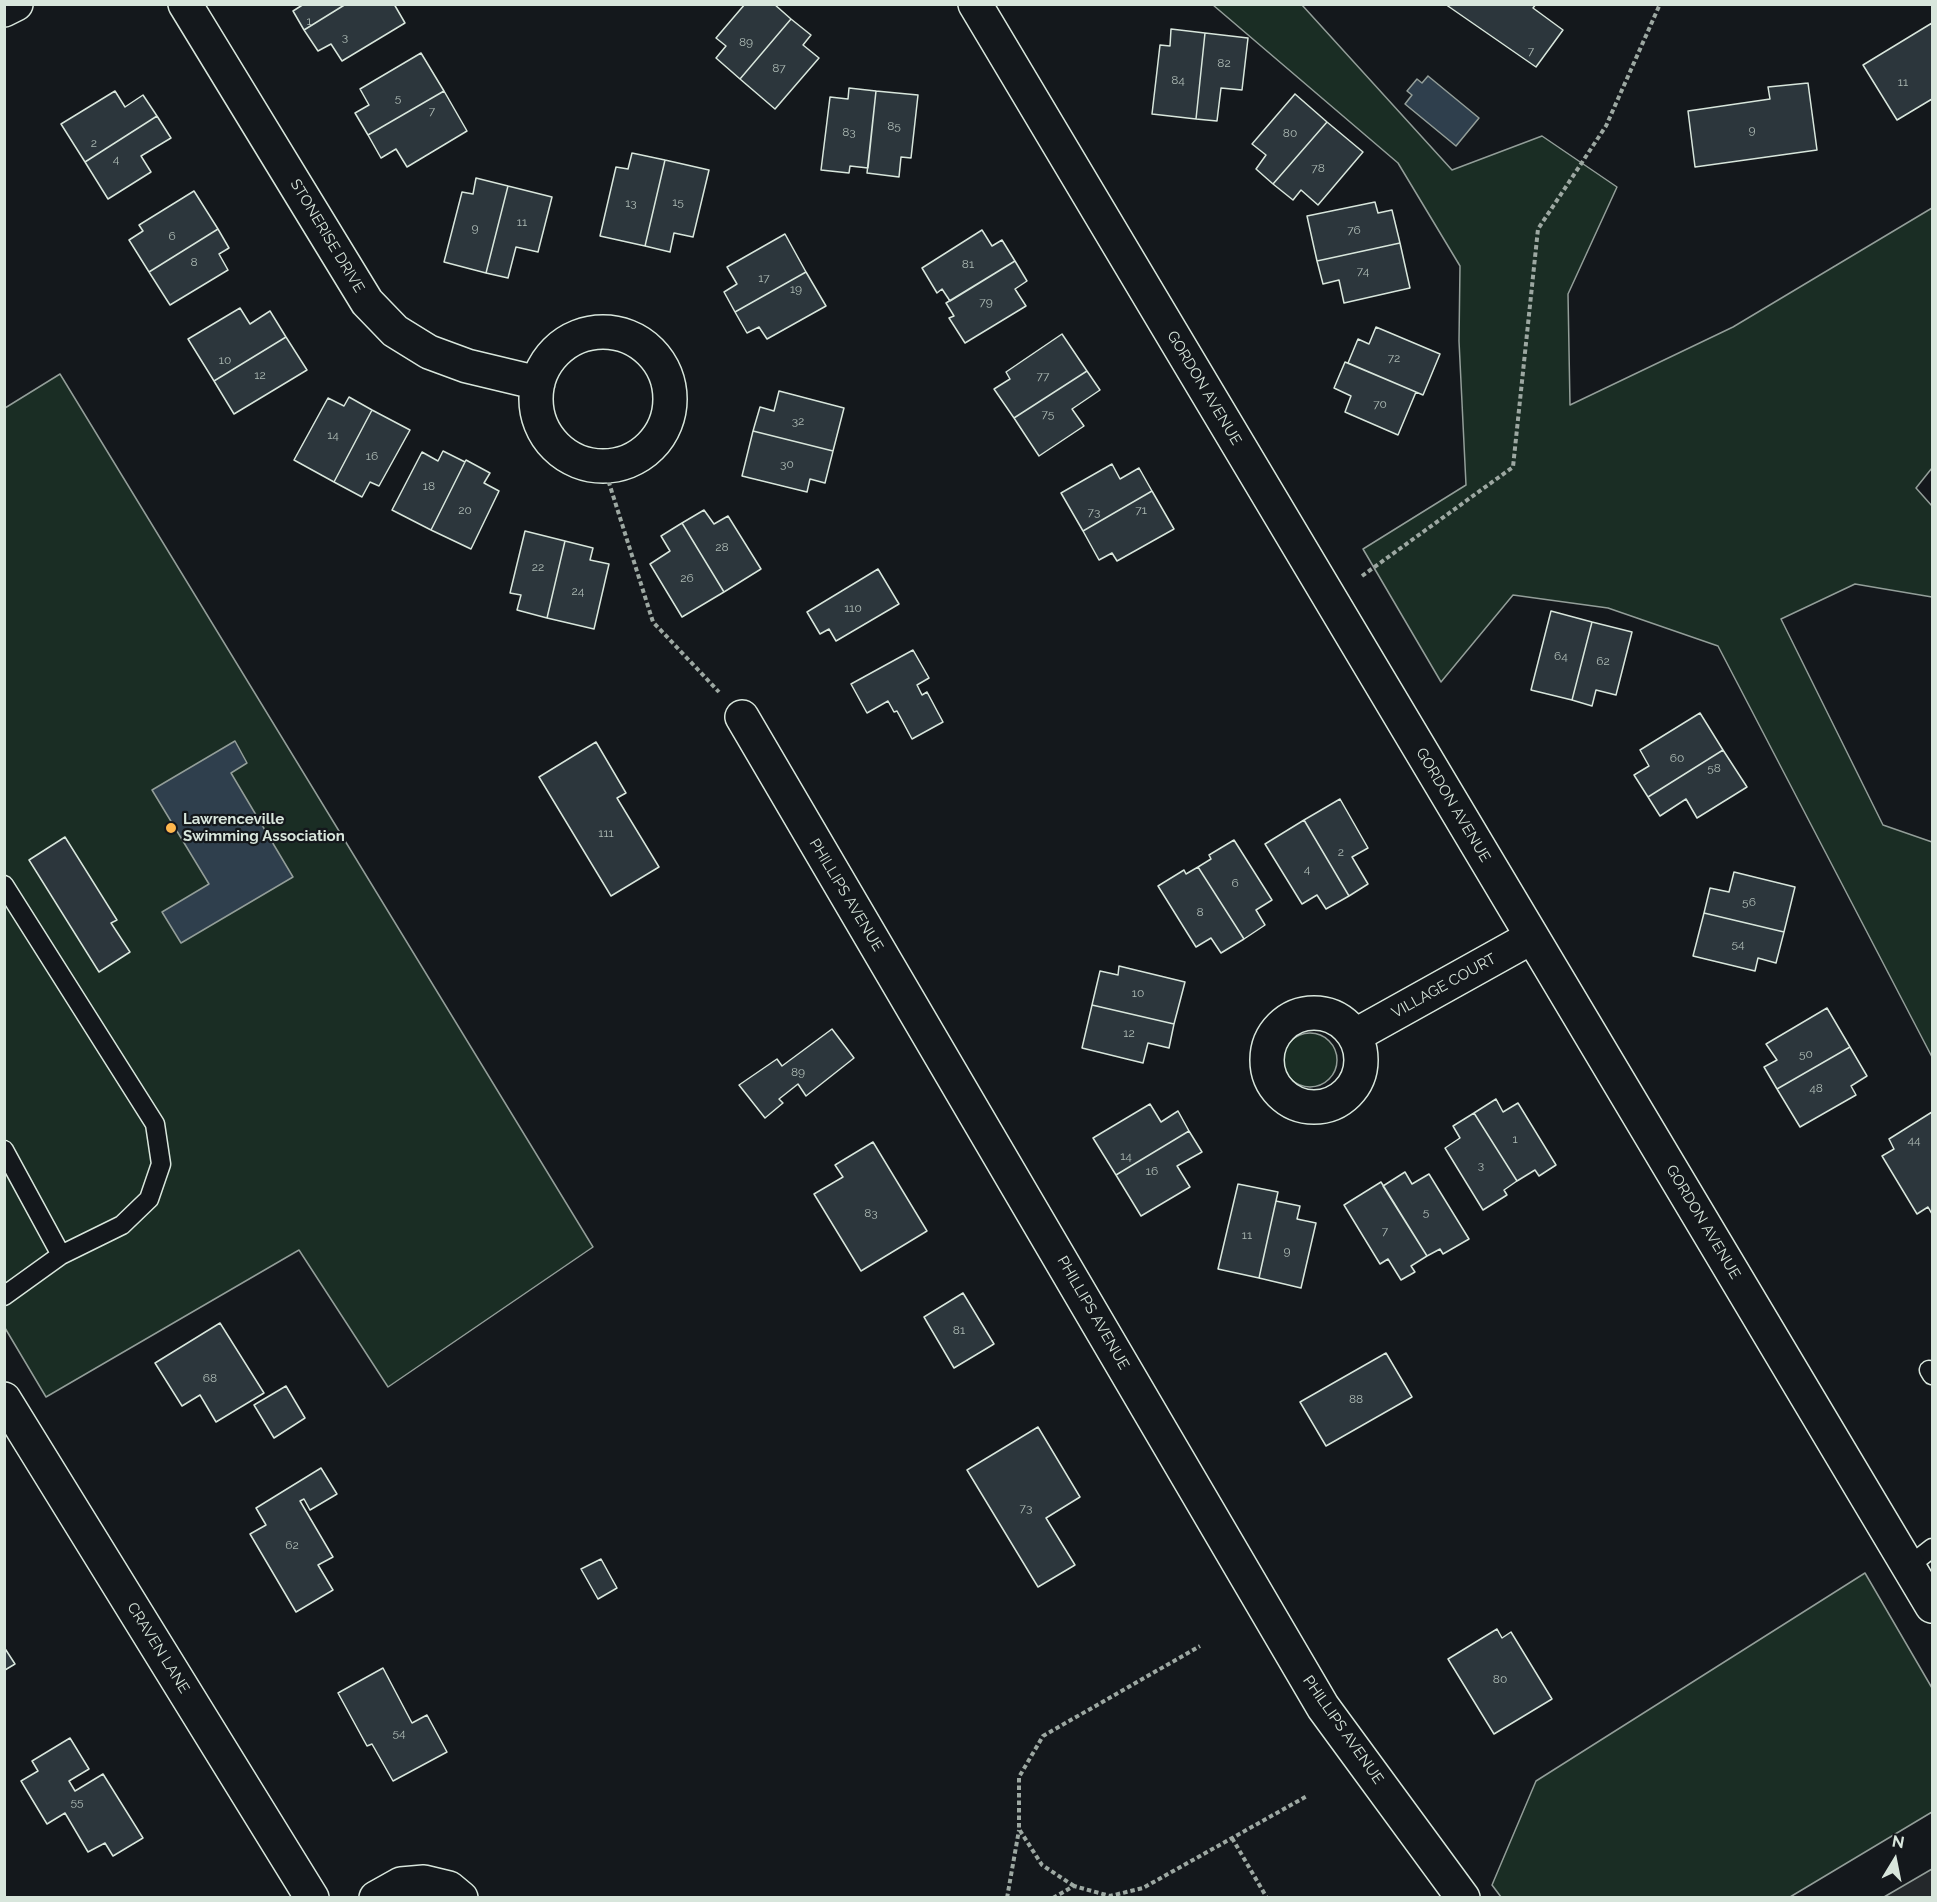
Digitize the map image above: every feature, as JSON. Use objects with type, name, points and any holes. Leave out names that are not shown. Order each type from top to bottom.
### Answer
[{"type":"street","points":[[4,10],[16,4]]},
{"type":"street","name":"STONERISE DRIVE","points":[[185,4],[367,302],[395,331],[429,352],[467,366],[538,383]]},
{"type":"street","name":"GORDON AVENUE","points":[[975,4],[1532,937],[1921,1557],[1932,1606]]},
{"type":"street","points":[[606,332],[629,337],[649,349],[663,367],[671,388],[670,412],[662,434],[647,451],[627,463],[604,466],[584,464],[566,455],[550,441],[540,424],[536,403],[538,383],[547,362],[562,345],[583,334],[606,332]]},
{"type":"street","name":"PHILLIPS AVENUE","points":[[742,717],[1323,1707],[1463,1898]]},
{"type":"street","name":"VILLAGE COURT","points":[[1356,1035],[1532,937]]},
{"type":"street","name":"CRAVEN LANE","points":[[4,1399],[312,1898]]},
{"type":"street","points":[[376,1898],[401,1884],[424,1882],[449,1888],[461,1898]]},
{"type":"lane","points":[[4,885],[155,1124],[161,1164],[149,1199],[122,1225],[61,1255],[4,1296]]},
{"type":"lane","points":[[4,1150],[61,1255]]},
{"type":"path","points":[[1362,576],[1512,467],[1538,229],[1606,126],[1660,4]]},
{"type":"path","points":[[604,466],[654,622],[742,717]]},
{"type":"path","points":[[1007,1898],[1019,1829],[1019,1776],[1044,1736],[1200,1646]]},
{"type":"path","points":[[1019,1829],[1042,1865],[1074,1886],[1110,1896],[1143,1888],[1307,1797]]},
{"type":"path","points":[[1232,1838],[1267,1898]]},
{"type":"path","points":[[1053,1898],[1074,1886]]},
{"type":"green space","points":[[1213,5],[1302,5],[1452,170],[1542,136],[1617,187],[1568,294],[1570,405],[1733,327],[1932,208],[1932,468],[1916,488],[1932,506],[1932,597],[1855,584],[1781,619],[1883,825],[1932,842],[1932,1057],[1718,646],[1608,608],[1513,595],[1441,682],[1363,549],[1466,485],[1459,341],[1460,266],[1398,163]]},
{"type":"green space","name":"Lawrenceville Swimming Association","points":[[60,374],[593,1247],[388,1387],[299,1250],[46,1397],[5,1328],[5,408]]},
{"type":"green space","points":[[1310,1033],[1320,1035],[1329,1041],[1335,1050],[1337,1060],[1335,1070],[1329,1079],[1320,1085],[1310,1087],[1300,1085],[1291,1079],[1285,1070],[1283,1060],[1285,1050],[1291,1041],[1300,1035]]},
{"type":"green space","points":[[1865,1573],[1932,1688],[1932,1812],[1790,1897],[1501,1897],[1492,1885],[1536,1781]]},
{"type":"shaded area","points":[[1932,1869],[1932,1897],[1884,1897]]},
{"type":"water","points":[[1428,76],[1479,118],[1456,146],[1405,104],[1412,95],[1407,91],[1417,79],[1422,83]]},
{"type":"water","points":[[235,741],[247,763],[231,773],[293,877],[181,943],[162,912],[209,884],[152,790]]},
{"type":"building","points":[[304,4],[346,4],[304,30],[293,11]]},
{"type":"building","points":[[346,4],[394,4],[405,23],[342,61],[331,44],[318,51],[304,30]]},
{"type":"building","points":[[745,4],[774,4],[791,19],[740,79],[716,58],[726,46],[716,38]]},
{"type":"building","points":[[1445,4],[1536,4],[1533,8],[1563,30],[1536,67]]},
{"type":"building","points":[[791,19],[811,35],[803,45],[819,58],[775,109],[740,79]]},
{"type":"building","points":[[1932,23],[1932,99],[1897,120],[1863,65]]},
{"type":"building","points":[[1171,29],[1205,33],[1196,119],[1152,114],[1160,45],[1170,46]]},
{"type":"building","points":[[1205,33],[1248,38],[1242,90],[1221,88],[1217,121],[1196,119]]},
{"type":"building","points":[[421,53],[444,91],[368,135],[355,113],[369,105],[360,89]]},
{"type":"building","points":[[1808,83],[1817,150],[1695,167],[1688,111],[1770,99],[1768,87]]},
{"type":"building","points":[[849,88],[876,91],[868,168],[850,166],[849,173],[821,170],[830,97],[848,99]]},
{"type":"building","points":[[115,91],[125,107],[143,95],[157,116],[85,162],[61,124]]},
{"type":"building","points":[[444,91],[467,131],[407,167],[396,149],[381,158],[368,135]]},
{"type":"building","points":[[876,91],[918,95],[911,158],[901,157],[899,177],[867,173]]},
{"type":"building","points":[[1295,94],[1327,122],[1273,184],[1256,169],[1266,155],[1252,144]]},
{"type":"building","points":[[157,116],[171,138],[141,156],[151,172],[108,199],[85,162]]},
{"type":"building","points":[[1327,122],[1363,152],[1318,205],[1301,190],[1293,200],[1273,184]]},
{"type":"building","points":[[632,153],[665,160],[645,246],[600,236],[616,167],[628,169]]},
{"type":"building","points":[[665,160],[709,170],[693,237],[674,233],[670,252],[645,246]]},
{"type":"building","points":[[476,178],[508,186],[486,273],[444,262],[462,192],[473,194]]},
{"type":"building","points":[[508,186],[552,197],[538,252],[516,247],[508,278],[486,273]]},
{"type":"building","points":[[194,191],[218,229],[149,272],[129,240],[143,231],[139,225]]},
{"type":"building","points":[[1375,202],[1378,213],[1392,210],[1400,243],[1317,261],[1307,216]]},
{"type":"building","points":[[218,229],[229,248],[219,254],[228,270],[170,305],[149,272]]},
{"type":"building","points":[[982,230],[992,246],[1002,240],[1015,261],[950,301],[942,289],[937,293],[922,268]]},
{"type":"building","points":[[785,234],[806,272],[735,312],[724,292],[737,284],[727,267]]},
{"type":"building","points":[[1400,243],[1410,288],[1344,303],[1339,280],[1323,284],[1317,261]]},
{"type":"building","points":[[1015,261],[1027,281],[1015,289],[1026,306],[965,343],[949,318],[954,316],[946,303]]},
{"type":"building","points":[[806,272],[826,306],[767,339],[759,327],[747,333],[735,312]]},
{"type":"building","points":[[240,308],[250,324],[270,311],[286,337],[214,381],[188,339]]},
{"type":"building","points":[[1376,327],[1440,354],[1423,395],[1348,363],[1358,339],[1369,344]]},
{"type":"building","points":[[1062,334],[1087,371],[1014,418],[994,389],[1010,379],[1006,372]]},
{"type":"building","points":[[286,337],[307,370],[234,414],[214,381]]},
{"type":"building","points":[[1345,362],[1416,392],[1398,435],[1345,412],[1351,396],[1334,388]]},
{"type":"building","points":[[1087,371],[1100,390],[1072,409],[1084,426],[1039,456],[1014,418]]},
{"type":"building","points":[[779,391],[844,408],[833,451],[753,431],[760,407],[774,411]]},
{"type":"building","points":[[349,397],[372,410],[334,482],[294,460],[328,398],[344,406]]},
{"type":"building","points":[[372,410],[410,430],[379,486],[370,482],[362,497],[334,482]]},
{"type":"building","points":[[753,431],[833,451],[825,483],[810,479],[807,492],[742,476]]},
{"type":"building","points":[[443,451],[465,462],[431,530],[392,510],[422,452],[438,461]]},
{"type":"building","points":[[466,460],[490,473],[484,483],[499,491],[471,549],[431,530]]},
{"type":"building","points":[[1112,464],[1120,479],[1139,468],[1152,491],[1083,531],[1061,493]]},
{"type":"building","points":[[1152,491],[1174,529],[1117,561],[1112,553],[1099,560],[1083,531]]},
{"type":"building","points":[[704,510],[714,524],[728,516],[761,569],[724,592],[682,523]]},
{"type":"building","points":[[682,523],[724,592],[682,617],[650,564],[670,551],[661,536]]},
{"type":"building","points":[[525,531],[565,541],[547,618],[517,610],[521,595],[510,593]]},
{"type":"building","points":[[565,541],[593,548],[590,560],[609,564],[594,629],[547,618]]},
{"type":"building","points":[[878,569],[899,604],[836,641],[829,629],[820,634],[807,612]]},
{"type":"building","points":[[1551,611],[1592,622],[1572,700],[1531,690]]},
{"type":"building","points":[[1592,622],[1632,632],[1616,695],[1596,690],[1592,706],[1572,700]]},
{"type":"building","points":[[913,650],[929,678],[917,685],[922,695],[927,692],[943,722],[912,739],[897,711],[894,712],[888,701],[867,713],[851,684]]},
{"type":"building","points":[[1700,713],[1723,750],[1648,797],[1634,775],[1649,766],[1640,750]]},
{"type":"building","points":[[596,742],[626,793],[617,798],[659,867],[611,896],[539,777]]},
{"type":"building","points":[[1723,750],[1747,787],[1697,818],[1686,799],[1660,816],[1648,797]]},
{"type":"building","points":[[1340,799],[1368,848],[1352,857],[1368,884],[1349,896],[1304,820]]},
{"type":"building","points":[[1304,820],[1349,896],[1326,909],[1317,895],[1302,904],[1265,844]]},
{"type":"building","points":[[65,837],[117,920],[111,923],[130,952],[99,972],[29,860]]},
{"type":"building","points":[[1234,840],[1272,900],[1256,910],[1265,925],[1244,939],[1198,867],[1211,859],[1209,855]]},
{"type":"building","points":[[1198,867],[1244,939],[1221,953],[1211,938],[1196,947],[1158,886],[1184,870],[1186,874]]},
{"type":"building","points":[[1734,872],[1795,887],[1784,932],[1704,913],[1710,888],[1729,892]]},
{"type":"building","points":[[1704,913],[1784,932],[1776,963],[1758,958],[1755,971],[1693,956]]},
{"type":"building","points":[[1119,966],[1185,982],[1174,1024],[1092,1005],[1100,971],[1118,975]]},
{"type":"building","points":[[1092,1005],[1174,1024],[1169,1048],[1148,1043],[1143,1063],[1082,1048]]},
{"type":"building","points":[[1827,1008],[1850,1047],[1777,1089],[1764,1067],[1777,1060],[1766,1044]]},
{"type":"building","points":[[832,1029],[854,1058],[806,1096],[798,1084],[779,1099],[783,1103],[765,1118],[739,1085],[777,1059],[782,1066]]},
{"type":"building","points":[[1850,1047],[1867,1076],[1851,1086],[1856,1095],[1800,1127],[1777,1089]]},
{"type":"building","points":[[1496,1099],[1503,1112],[1518,1103],[1556,1165],[1539,1176],[1535,1170],[1517,1181],[1474,1113]]},
{"type":"building","points":[[1150,1104],[1161,1122],[1178,1111],[1189,1131],[1116,1175],[1093,1138]]},
{"type":"building","points":[[1932,1112],[1932,1214],[1928,1207],[1917,1214],[1882,1156],[1894,1149],[1889,1139]]},
{"type":"building","points":[[1474,1113],[1517,1181],[1504,1190],[1507,1195],[1483,1210],[1445,1148],[1460,1138],[1453,1126]]},
{"type":"building","points":[[1189,1131],[1202,1152],[1177,1166],[1190,1187],[1141,1216],[1116,1175]]},
{"type":"building","points":[[873,1142],[927,1231],[861,1271],[814,1194],[843,1177],[835,1165]]},
{"type":"building","points":[[1405,1172],[1412,1184],[1429,1174],[1469,1239],[1443,1254],[1440,1249],[1427,1256],[1383,1186]]},
{"type":"building","points":[[1381,1182],[1427,1256],[1411,1266],[1415,1272],[1401,1280],[1388,1259],[1380,1264],[1344,1205]]},
{"type":"building","points":[[1238,1184],[1278,1192],[1259,1278],[1218,1269]]},
{"type":"building","points":[[1276,1201],[1300,1206],[1297,1219],[1316,1223],[1301,1288],[1259,1278]]},
{"type":"building","points":[[963,1293],[994,1344],[954,1368],[924,1317]]},
{"type":"building","points":[[220,1323],[264,1393],[216,1422],[200,1395],[182,1406],[155,1363]]},
{"type":"building","points":[[1386,1353],[1412,1397],[1326,1446],[1300,1402]]},
{"type":"building","points":[[286,1386],[305,1418],[274,1438],[254,1405]]},
{"type":"building","points":[[1038,1427],[1080,1497],[1046,1518],[1075,1565],[1038,1587],[967,1470]]},
{"type":"building","points":[[321,1468],[337,1494],[310,1510],[304,1499],[300,1501],[333,1557],[318,1565],[333,1590],[296,1612],[250,1534],[266,1525],[256,1508]]},
{"type":"building","points":[[601,1559],[617,1588],[598,1599],[581,1569]]},
{"type":"building","points":[[1497,1629],[1502,1638],[1511,1632],[1552,1699],[1494,1734],[1448,1659]]},
{"type":"building","points":[[4,1647],[15,1664],[5,1670],[4,1670]]},
{"type":"building","points":[[383,1668],[412,1723],[427,1715],[447,1752],[393,1781],[372,1744],[367,1746],[338,1693]]},
{"type":"building","points":[[70,1738],[89,1769],[69,1781],[75,1791],[103,1774],[143,1838],[113,1856],[105,1843],[88,1852],[65,1813],[47,1824],[21,1781],[38,1771],[32,1761]]},
{"type":"place","name":"Lawrenceville Swimming Association","points":[[171,828]]}]
